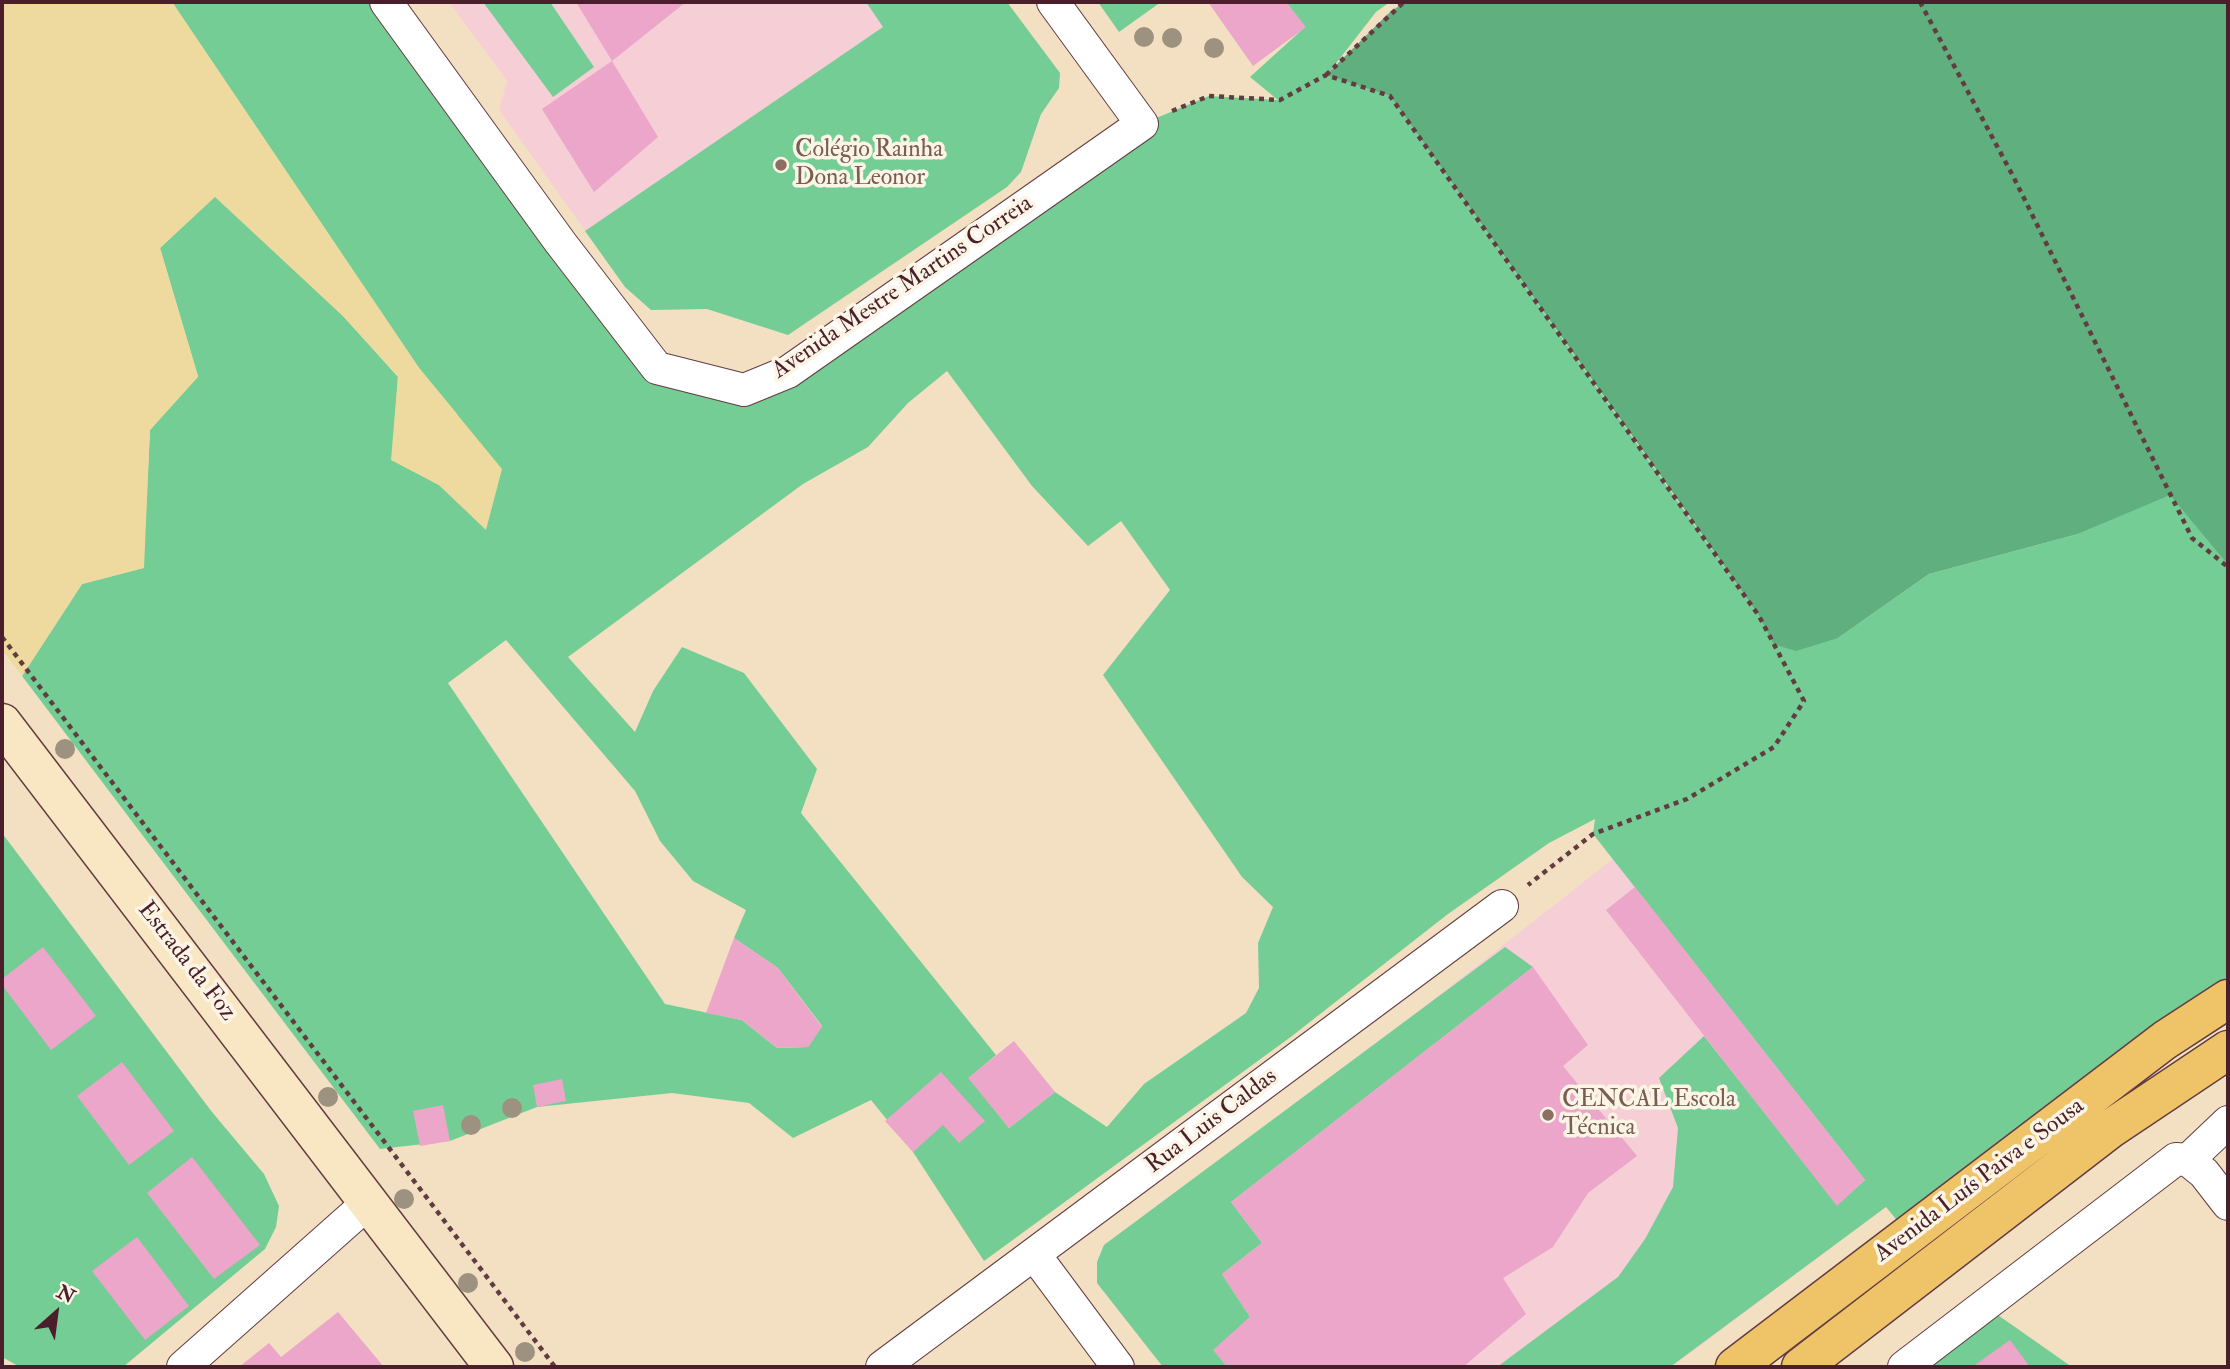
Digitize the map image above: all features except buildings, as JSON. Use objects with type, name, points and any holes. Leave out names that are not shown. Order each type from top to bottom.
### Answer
[{"type":"main road","name":"Estrada da Foz","points":[[2,723],[494,1367]]},
{"type":"main road","name":"Avenida Luís Paiva e Sousa","points":[[1735,1367],[2165,1040],[2228,999]]},
{"type":"main road","name":"Avenida Luís Paiva e Sousa","points":[[1801,1367],[2110,1129],[2228,1050]]},
{"type":"street","name":"Avenida Mestre Martins Correia","points":[[386,2],[560,242],[656,368],[744,390],[788,372],[1142,124]]},
{"type":"street","points":[[1054,2],[1142,124]]},
{"type":"street","name":"Rua Luis Caldas","points":[[882,1367],[1502,906]]},
{"type":"street","points":[[2188,1160],[2228,1122]]},
{"type":"street","points":[[1905,1367],[2176,1158],[2188,1160],[2204,1173],[2228,1204]]},
{"type":"street","points":[[183,1367],[369,1202]]},
{"type":"street","points":[[1034,1254],[1118,1367]]},
{"type":"path","points":[[1142,124],[1209,96],[1280,100],[1326,75],[1405,2]]},
{"type":"path","points":[[1920,2],[2013,176],[2192,538],[2228,567]]},
{"type":"path","points":[[1326,75],[1390,96],[1759,617],[1804,701],[1774,747],[1687,799],[1593,834],[1502,906]]},
{"type":"path","points":[[2,637],[555,1367]]},
{"type":"shaded area","name":"Colégio Rainha Dona Leonor","points":[[449,2],[1007,2],[1060,73],[1059,88],[1041,114],[1021,172],[736,316],[707,309],[651,310],[625,287],[499,110],[507,81]]},
{"type":"shaded area","name":"CENCAL Escola Técnica","points":[[1613,859],[1886,1206],[1672,1367],[1163,1367],[1097,1283],[1097,1262],[1104,1245],[1369,1050]]},
{"type":"green space","points":[[172,2],[387,2],[656,368],[744,390],[1142,124],[1209,96],[1278,100],[1250,77],[1305,27],[1286,2],[1390,2],[1376,12],[1327,75],[1390,96],[1759,616],[1773,644],[1838,638],[1929,574],[2078,534],[2170,494],[2228,565],[2228,999],[1909,1235],[1886,1207],[1670,1367],[1497,1367],[1618,1277],[1645,1239],[1673,1187],[1678,1128],[1659,1078],[1704,1036],[1837,1205],[1865,1180],[1593,834],[1595,819],[1549,843],[1448,914],[1292,1036],[984,1261],[913,1152],[871,1100],[793,1138],[749,1103],[672,1093],[537,1107],[450,1141],[380,1149],[22,676],[82,584],[143,568],[150,430],[198,376],[160,248],[215,196],[343,316],[398,377],[392,460],[439,485],[486,529],[457,414],[419,368]],"holes":[[[947,371],[1032,486],[1088,546],[1121,521],[1170,590],[1103,675],[1242,877],[1273,907],[1258,943],[1259,988],[1246,1013],[1144,1084],[1107,1127],[1055,1092],[1009,1128],[969,1078],[996,1055],[801,813],[817,769],[744,673],[682,647],[653,691],[635,732],[568,657],[803,484],[868,447],[908,403]],[[506,640],[635,791],[660,841],[693,881],[746,910],[734,938],[778,968],[822,1026],[808,1047],[777,1048],[742,1020],[665,1004],[448,683]]]},
{"type":"green space","points":[[483,2],[550,2],[594,67],[553,97]]},
{"type":"green space","name":"Colégio Rainha Dona Leonor","points":[[866,2],[1007,2],[1060,73],[1059,88],[1041,114],[1021,172],[1007,187],[788,335],[707,309],[651,310],[625,287],[585,231],[883,27]]},
{"type":"green space","points":[[1098,2],[1161,2],[1119,32]]},
{"type":"green space","points":[[1405,2],[2228,2],[2228,565],[2170,495],[2078,534],[1929,574],[1838,638],[1796,651],[1773,644],[1759,616],[1390,96],[1326,75],[1390,12]]},
{"type":"green space","points":[[2,833],[212,1112],[264,1174],[279,1206],[276,1227],[265,1249],[123,1367],[20,1367],[2,1357]]},
{"type":"green space","points":[[1505,947],[1533,967],[1231,1202],[1262,1243],[1222,1274],[1250,1317],[1214,1350],[1227,1367],[1163,1367],[1097,1283],[1097,1262],[1104,1245]]},
{"type":"green space","points":[[1985,1306],[2072,1367],[1904,1367]]},
{"type":"sand","points":[[2,2],[172,2],[419,368],[502,469],[486,530],[439,485],[391,460],[398,376],[343,316],[215,197],[160,248],[198,377],[150,430],[144,568],[82,584],[22,676],[2,650]]},
{"type":"place","name":"Colégio Rainha Dona Leonor","points":[[781,165]]},
{"type":"place","name":"CENCAL Escola Técnica","points":[[1548,1115]]}]
